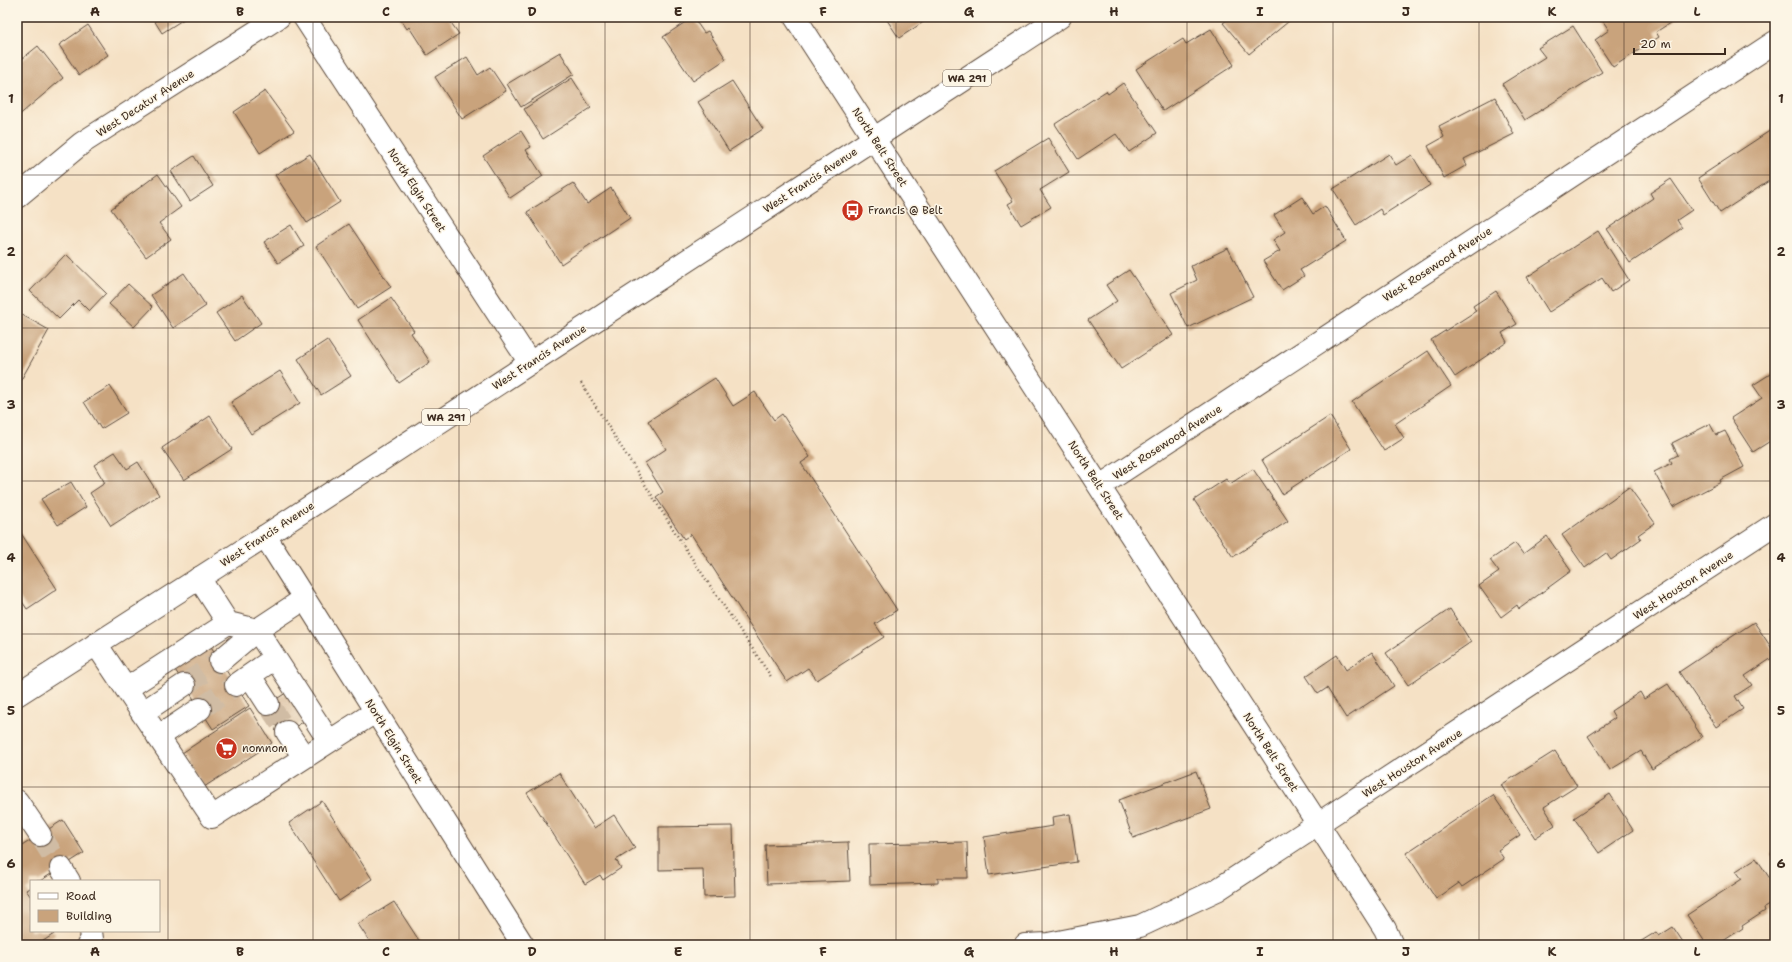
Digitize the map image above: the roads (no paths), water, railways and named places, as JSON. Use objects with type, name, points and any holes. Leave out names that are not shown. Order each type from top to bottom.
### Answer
[{"type":"street","name":"West Decatur Avenue","points":[[17,197],[82,143],[279,17]]},
{"type":"street","name":"North Elgin Street","points":[[304,17],[530,362]]},
{"type":"street","name":"North Belt Street","points":[[795,17],[1318,824],[1385,929],[1392,945]]},
{"type":"street","name":"West Francis Avenue","points":[[17,695],[265,536],[1060,17]]},
{"type":"street","name":"West Rosewood Avenue","points":[[1100,486],[1775,42]]},
{"type":"street","name":"West Houston Avenue","points":[[1025,945],[1048,944],[1140,926],[1217,890],[1775,524]]},
{"type":"street","name":"North Elgin Street","points":[[265,536],[523,945]]},
{"type":"street","points":[[199,578],[228,623],[257,630],[329,741]]},
{"type":"street","points":[[220,661],[257,630],[304,599]]},
{"type":"street","points":[[126,689],[228,623]]},
{"type":"street","points":[[96,644],[212,817],[376,712]]},
{"type":"street","points":[[268,704],[243,680],[275,658]]},
{"type":"street","points":[[142,713],[184,685]]},
{"type":"street","points":[[158,737],[200,709]]},
{"type":"street","points":[[287,732],[304,757]]},
{"type":"street","points":[[17,801],[40,835]]},
{"type":"street","points":[[88,945],[92,939],[91,932]]},
{"type":"tunnel","points":[[184,685],[220,661]]},
{"type":"tunnel","points":[[200,709],[236,685]]},
{"type":"tunnel","points":[[268,704],[287,732]]},
{"type":"tunnel","points":[[40,835],[61,868]]},
{"type":"place","name":"Francis @ Belt","points":[[852,210]]},
{"type":"place","name":"nomnom","points":[[227,748]]}]
